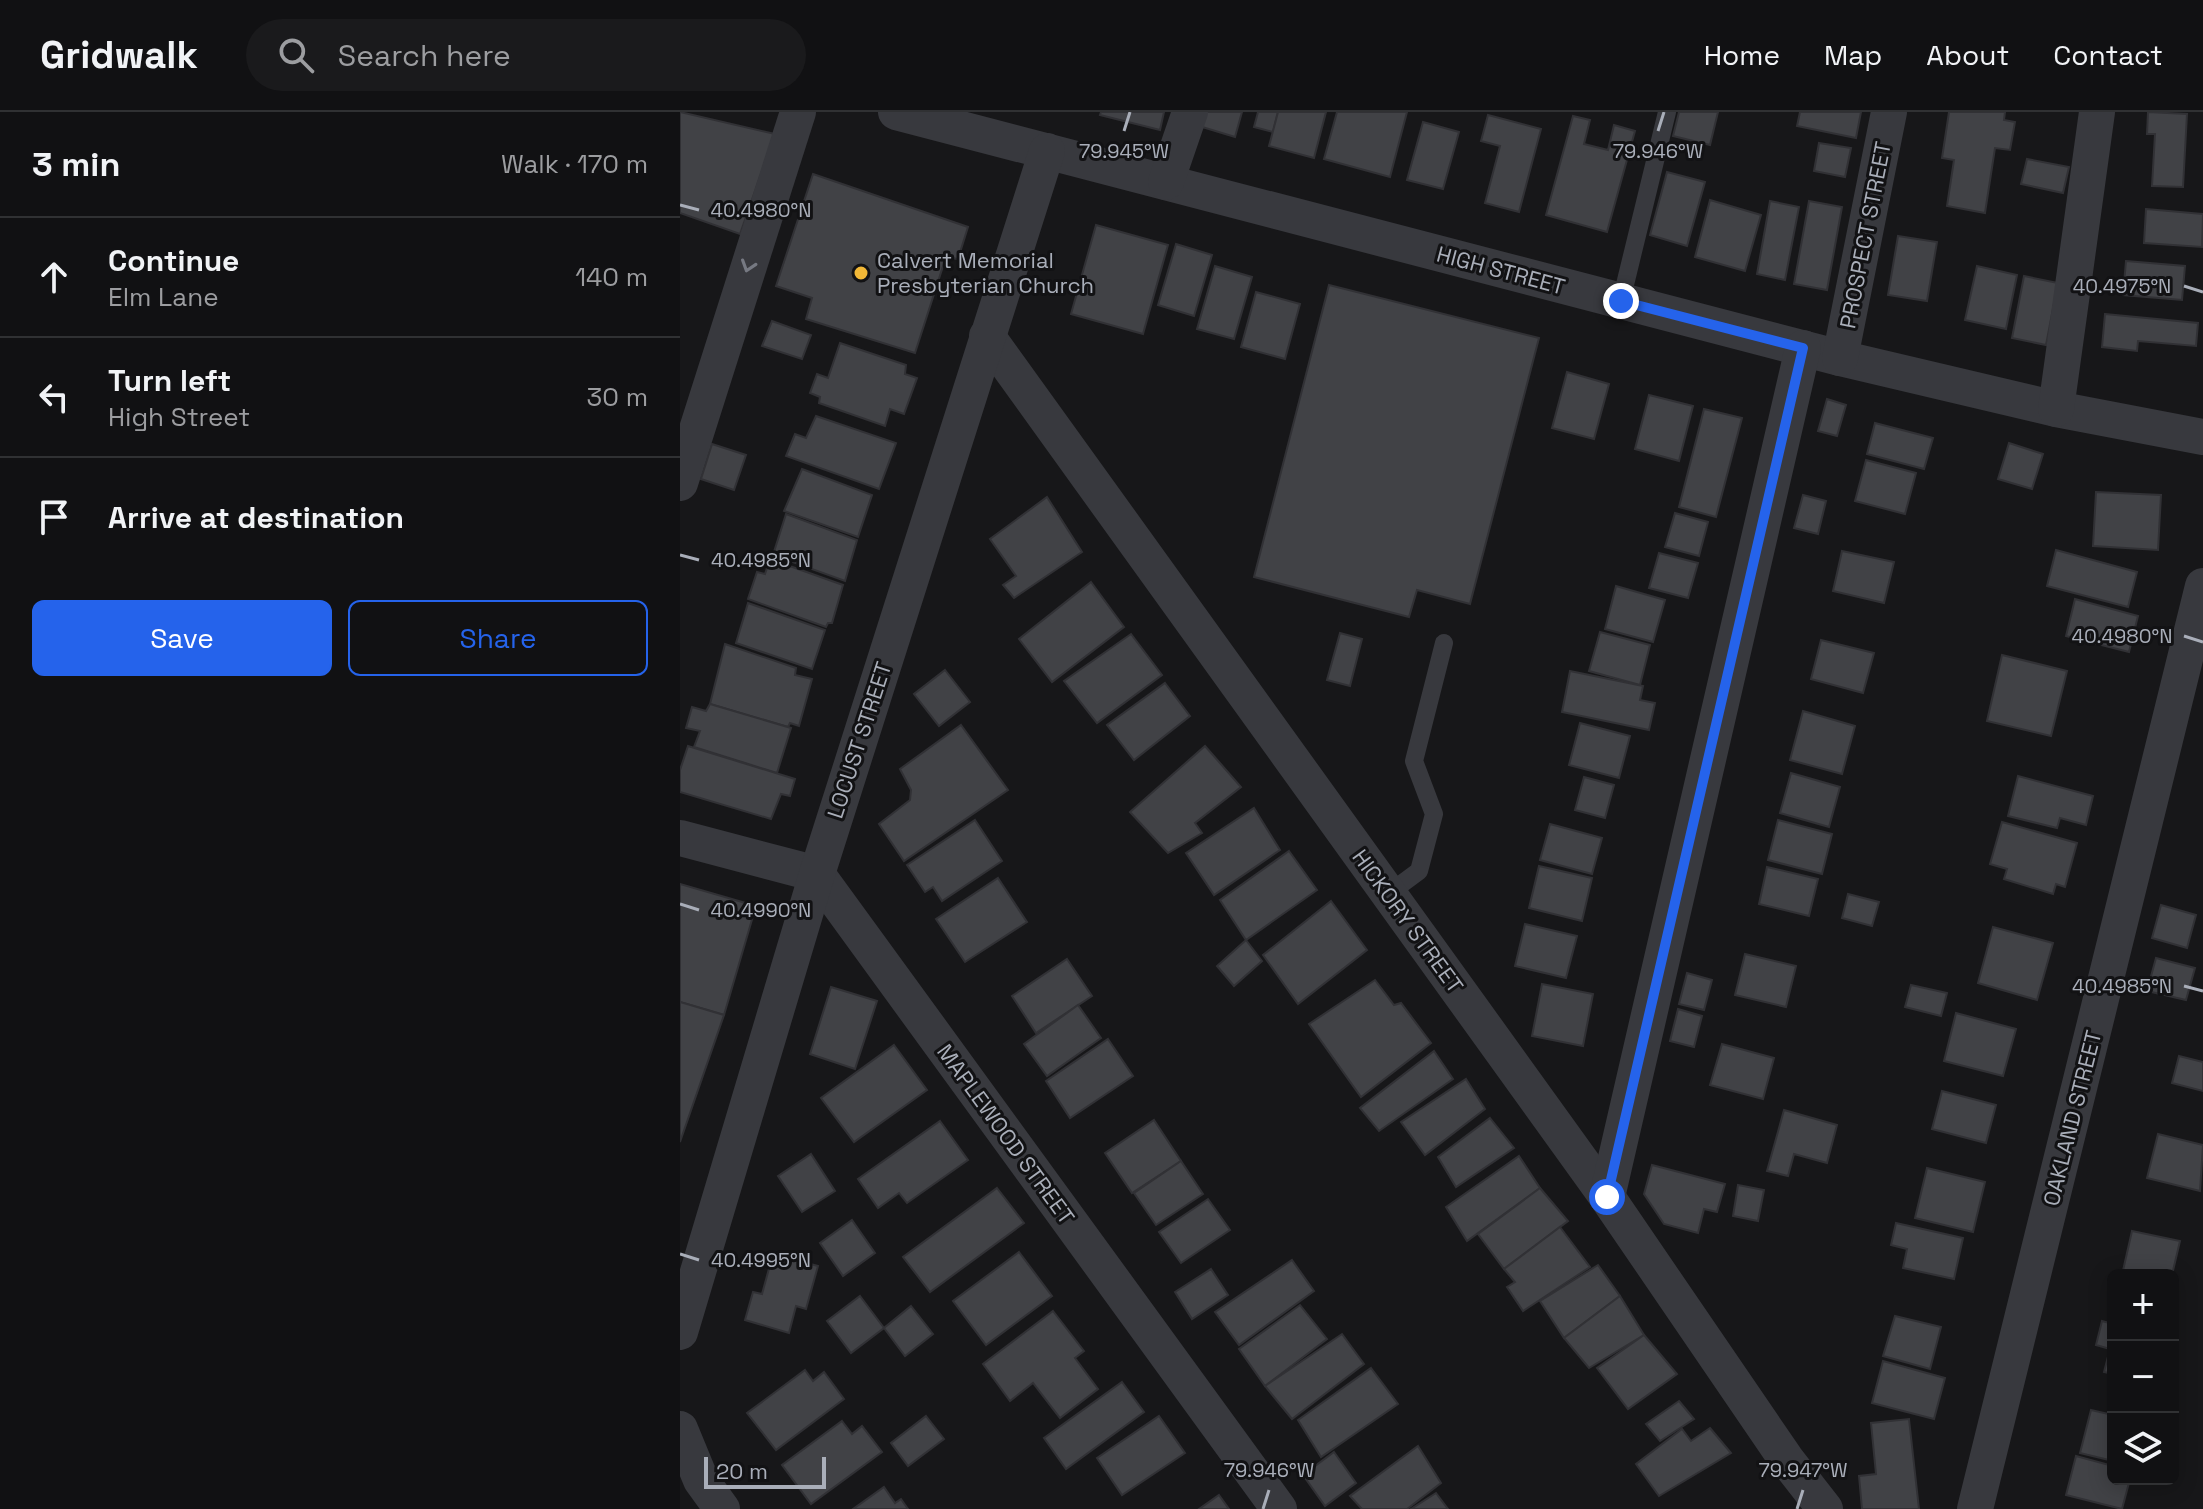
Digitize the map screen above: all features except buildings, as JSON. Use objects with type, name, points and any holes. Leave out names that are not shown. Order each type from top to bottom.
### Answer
[{"type":"street","points":[[680,483],[798,112]]},
{"type":"street","name":"HIGH STREET","points":[[896,112],[1840,358],[2056,409],[2203,437]]},
{"type":"street","points":[[1166,182],[1190,112]]},
{"type":"street","name":"PROSPECT STREET","points":[[1840,358],[1889,112]]},
{"type":"street","points":[[2056,409],[2097,112]]},
{"type":"street","name":"LOCUST STREET","points":[[680,1332],[817,874],[1047,151]]},
{"type":"street","name":"HICKORY STREET","points":[[987,336],[1607,1197],[1786,1459],[1825,1509]]},
{"type":"street","points":[[1607,1197],[1803,348]]},
{"type":"street","name":"OAKLAND STREET","points":[[1975,1509],[2203,586]]},
{"type":"street","points":[[680,838],[817,874]]},
{"type":"street","name":"MAPLEWOOD STREET","points":[[817,874],[1279,1509]]},
{"type":"street","points":[[680,1429],[701,1480],[722,1509]]},
{"type":"lane","points":[[1621,301],[1667,112]]},
{"type":"lane","points":[[1388,894],[1419,871],[1434,814],[1414,761],[1444,643]]},
{"type":"place","name":"Calvert Memorial Presbyterian Church","points":[[861,273]]},
{"type":"route","points":[[1607,1197],[1803,348],[1621,301]]}]
